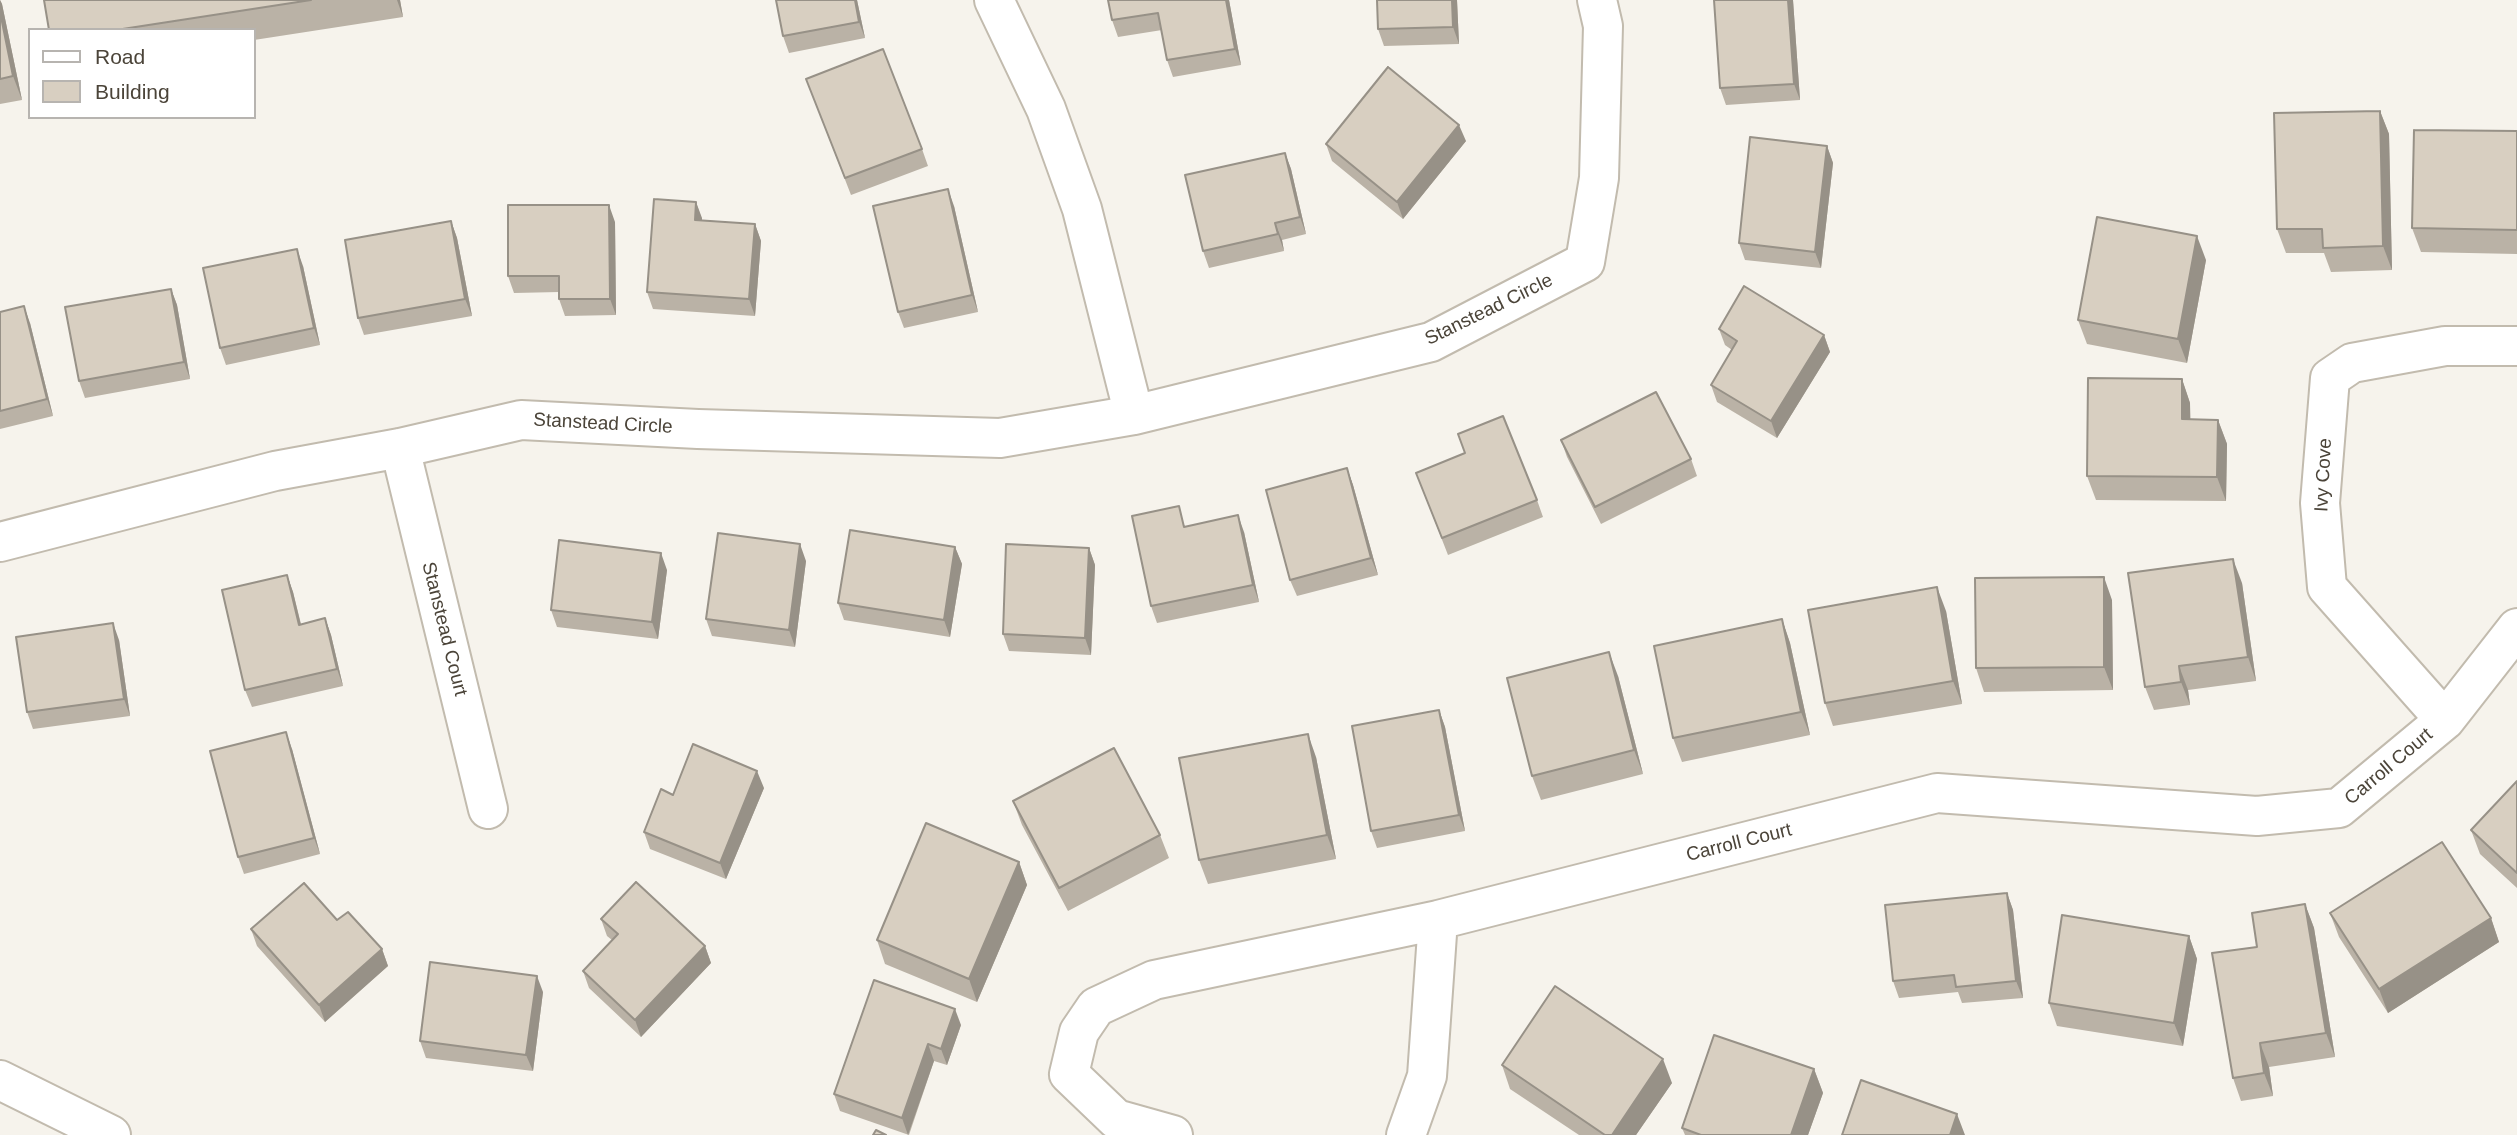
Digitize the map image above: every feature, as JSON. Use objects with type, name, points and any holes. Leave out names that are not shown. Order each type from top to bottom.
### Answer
[{"type":"street","points":[[994,0],[1046,109],[1082,209],[1134,415]]},
{"type":"street","name":"Stanstead Circle","points":[[0,542],[275,471],[400,448],[521,421],[1000,438],[1134,415],[1431,342],[1585,262],[1599,178],[1602,26],[1597,0]]},
{"type":"street","name":"Ivy Cove","points":[[2445,720],[2327,587],[2320,503],[2330,378],[2352,363],[2445,346],[2517,346]]},
{"type":"street","name":"Stanstead Court","points":[[400,448],[488,810]]},
{"type":"street","name":"Carroll Court","points":[[1173,1135],[1116,1119],[1069,1074],[1079,1032],[1096,1007],[1154,980],[1438,920],[1937,793],[2257,816],[2339,808],[2445,720],[2517,628]]},
{"type":"street","points":[[1406,1135],[1427,1076],[1438,920]]},
{"type":"street","points":[[0,1080],[111,1135]]},
{"type":"building","points":[[44,0],[311,0],[129,28],[49,28]]},
{"type":"building","points":[[776,0],[855,0],[859,22],[783,36]]},
{"type":"building","points":[[1108,0],[1226,0],[1235,49],[1167,60],[1158,13],[1112,20]]},
{"type":"building","points":[[1377,0],[1452,0],[1453,27],[1378,29]]},
{"type":"building","points":[[1714,0],[1788,0],[1794,84],[1720,88]]},
{"type":"building","points":[[0,12],[13,76],[0,79]]},
{"type":"building","points":[[883,49],[922,149],[845,178],[806,79]]},
{"type":"building","points":[[1388,67],[1459,125],[1397,202],[1326,144]]},
{"type":"building","points":[[2380,111],[2383,246],[2323,248],[2322,229],[2277,229],[2274,113]]},
{"type":"building","points":[[2414,130],[2517,131],[2517,230],[2412,228]]},
{"type":"building","points":[[1750,137],[1827,146],[1815,252],[1739,243]]},
{"type":"building","points":[[1285,153],[1300,217],[1275,223],[1278,234],[1203,251],[1185,175]]},
{"type":"building","points":[[948,189],[972,295],[898,312],[873,206]]},
{"type":"building","points":[[654,199],[696,202],[695,220],[755,224],[749,299],[647,292]]},
{"type":"building","points":[[508,205],[609,205],[610,299],[559,299],[559,276],[508,276]]},
{"type":"building","points":[[2097,217],[2197,236],[2178,339],[2078,320]]},
{"type":"building","points":[[451,221],[465,299],[358,318],[345,240]]},
{"type":"building","points":[[297,249],[314,328],[220,348],[203,268]]},
{"type":"building","points":[[1744,286],[1824,335],[1771,421],[1711,385],[1737,341],[1719,329]]},
{"type":"building","points":[[171,289],[184,362],[79,381],[65,307]]},
{"type":"building","points":[[24,306],[47,399],[0,411],[0,312]]},
{"type":"building","points":[[2088,378],[2182,379],[2182,419],[2218,420],[2217,477],[2087,476]]},
{"type":"building","points":[[1656,392],[1691,459],[1595,507],[1561,440]]},
{"type":"building","points":[[1503,416],[1537,500],[1442,538],[1416,473],[1465,453],[1458,434]]},
{"type":"building","points":[[1347,468],[1371,558],[1290,580],[1266,490]]},
{"type":"building","points":[[1179,506],[1184,527],[1238,515],[1253,585],[1151,606],[1132,516]]},
{"type":"building","points":[[850,530],[955,547],[944,620],[838,603]]},
{"type":"building","points":[[718,533],[800,544],[789,630],[706,619]]},
{"type":"building","points":[[559,540],[661,553],[652,622],[551,610]]},
{"type":"building","points":[[1006,544],[1089,548],[1085,638],[1003,634]]},
{"type":"building","points":[[2233,559],[2248,657],[2179,666],[2181,682],[2145,687],[2128,573]]},
{"type":"building","points":[[287,575],[299,625],[325,618],[337,669],[245,690],[222,590]]},
{"type":"building","points":[[2104,577],[2104,667],[1976,668],[1975,578]]},
{"type":"building","points":[[1937,587],[1953,681],[1825,703],[1808,610]]},
{"type":"building","points":[[1782,619],[1801,712],[1673,738],[1654,646]]},
{"type":"building","points":[[113,623],[124,699],[27,712],[16,637]]},
{"type":"building","points":[[1609,652],[1634,750],[1532,776],[1507,678]]},
{"type":"building","points":[[1439,710],[1459,815],[1371,831],[1352,726]]},
{"type":"building","points":[[286,732],[314,838],[238,857],[210,751]]},
{"type":"building","points":[[1308,734],[1327,835],[1199,860],[1179,758]]},
{"type":"building","points":[[693,744],[757,771],[720,863],[644,832],[661,789],[673,795]]},
{"type":"building","points":[[1114,748],[1160,835],[1059,888],[1013,801]]},
{"type":"building","points":[[2517,781],[2517,873],[2471,830]]},
{"type":"building","points":[[926,823],[1019,862],[969,979],[877,940]]},
{"type":"building","points":[[2442,842],[2491,918],[2379,989],[2330,913]]},
{"type":"building","points":[[636,882],[705,946],[635,1020],[583,971],[618,934],[601,919]]},
{"type":"building","points":[[304,883],[337,920],[348,912],[382,949],[319,1005],[251,929]]},
{"type":"building","points":[[2007,893],[2016,981],[1956,987],[1954,975],[1893,981],[1885,905]]},
{"type":"building","points":[[2305,904],[2326,1033],[2260,1043],[2264,1073],[2233,1078],[2212,953],[2257,947],[2252,913]]},
{"type":"building","points":[[2062,915],[2189,936],[2174,1023],[2049,1003]]},
{"type":"building","points":[[430,962],[537,976],[526,1055],[420,1041]]},
{"type":"building","points":[[874,980],[955,1009],[941,1049],[928,1044],[902,1118],[834,1094]]},
{"type":"building","points":[[1555,986],[1663,1059],[1612,1135],[1605,1135],[1502,1065]]},
{"type":"building","points":[[1714,1035],[1814,1069],[1791,1135],[1701,1135],[1682,1128]]},
{"type":"building","points":[[1861,1080],[1957,1114],[1950,1135],[1842,1135]]},
{"type":"building","points":[[876,1130],[886,1135],[873,1135]]}]
